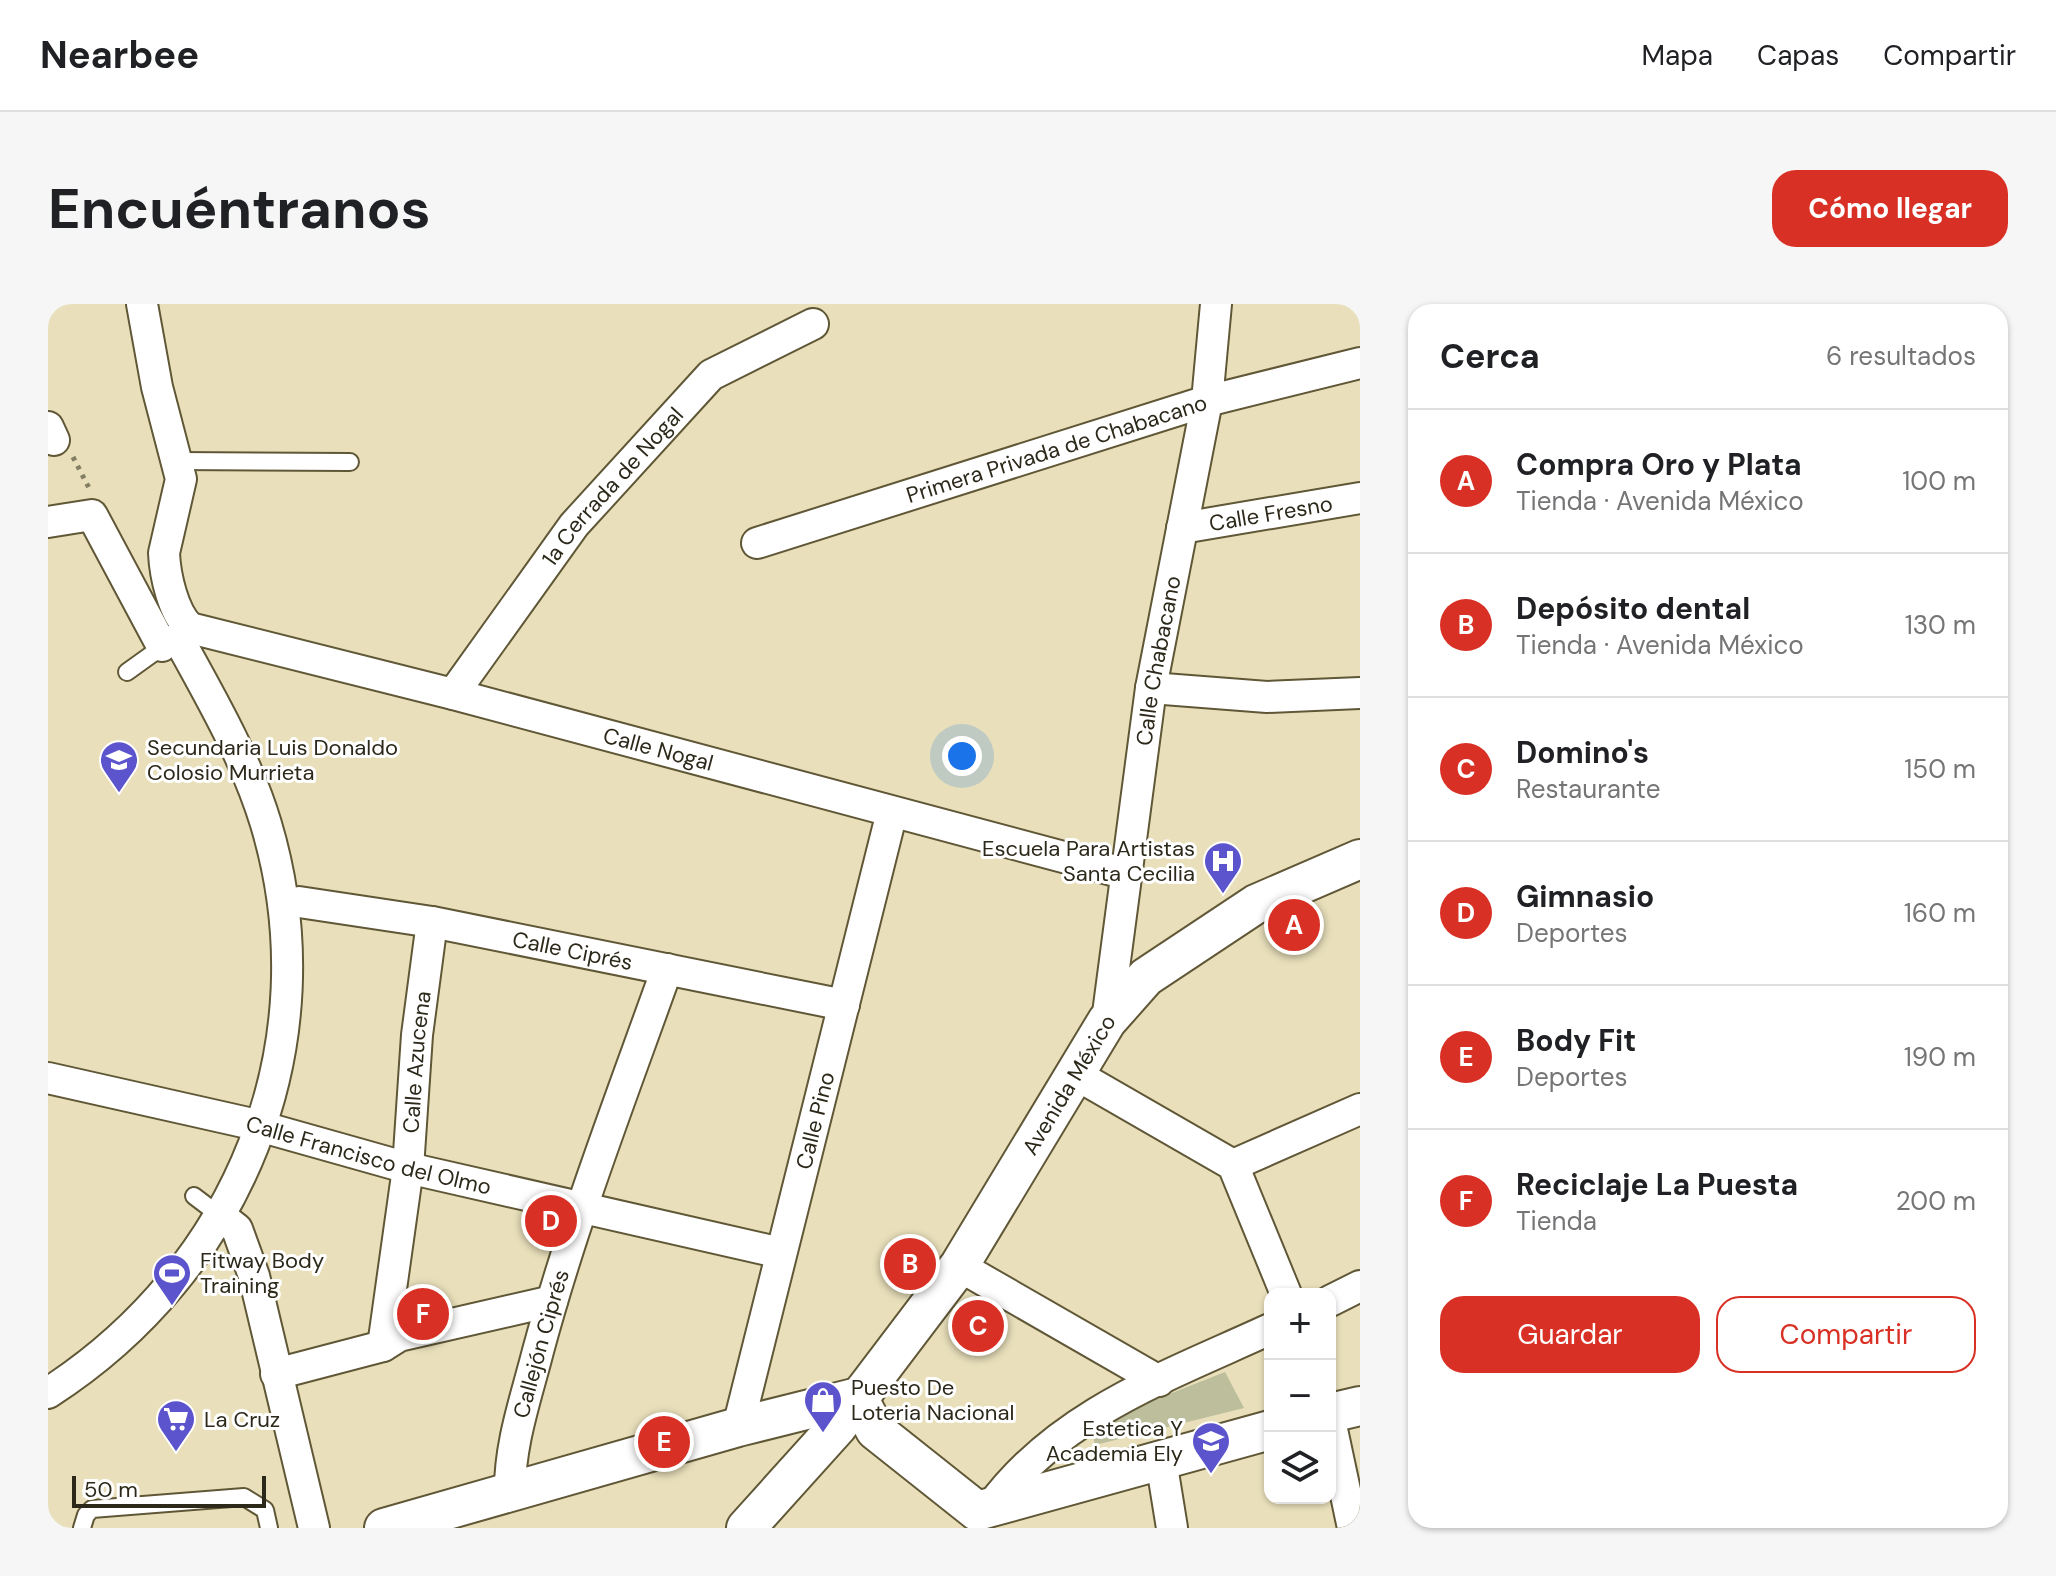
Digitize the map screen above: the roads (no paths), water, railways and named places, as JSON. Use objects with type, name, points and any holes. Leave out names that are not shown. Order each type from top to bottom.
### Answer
[{"type":"street","points":[[142,304],[181,490],[164,553],[164,564],[182,621],[177,637]]},
{"type":"street","name":"Calle Chabacano","points":[[1107,1021],[1151,688],[1207,401],[1216,304]]},
{"type":"street","name":"1a Cerrada de Nogal","points":[[453,694],[574,525],[711,375],[813,324]]},
{"type":"street","name":"Primera Privada de Chabacano","points":[[757,543],[1207,401],[1360,363]]},
{"type":"street","name":"Calle Fresno","points":[[1182,528],[1360,498]]},
{"type":"street","points":[[48,522],[92,515],[177,637],[250,776],[278,874],[287,972],[281,1051],[262,1127],[247,1168],[219,1215],[168,1288],[102,1357],[48,1393]]},
{"type":"street","name":"Calle Nogal","points":[[177,637],[453,694],[1127,874]]},
{"type":"street","points":[[1151,688],[1267,697],[1360,693]]},
{"type":"street","name":"Calle Pino","points":[[738,1427],[892,812]]},
{"type":"street","name":"Avenida México","points":[[746,1528],[857,1418],[959,1266],[1107,1021],[1146,977],[1256,904],[1360,859]]},
{"type":"street","name":"Calle Ciprés","points":[[299,902],[432,922],[844,1005]]},
{"type":"street","name":"Calle Azucena","points":[[383,1346],[408,1168],[417,1035],[432,922]]},
{"type":"street","name":"Callejón Ciprés","points":[[510,1494],[509,1467],[515,1437],[552,1301],[582,1205],[667,969]]},
{"type":"street","points":[[1075,1074],[1233,1165],[1284,1288]]},
{"type":"street","name":"Calle Francisco del Olmo","points":[[48,1078],[262,1127],[408,1168],[582,1205],[781,1253]]},
{"type":"street","points":[[1233,1165],[1360,1109]]},
{"type":"street","points":[[219,1215],[237,1229],[250,1264],[314,1528]]},
{"type":"street","points":[[959,1266],[1159,1381]]},
{"type":"street","points":[[1336,1298],[1360,1286]]},
{"type":"street","points":[[276,1374],[383,1346],[399,1336],[552,1301]]},
{"type":"street","points":[[990,1516],[1009,1481],[1039,1453],[1100,1408],[1264,1332]]},
{"type":"street","points":[[1336,1412],[1360,1406]]},
{"type":"street","points":[[384,1528],[738,1427],[857,1418],[990,1516]]},
{"type":"street","points":[[990,1516],[1161,1460],[1264,1432]]},
{"type":"street","points":[[1333,1432],[1353,1528]]},
{"type":"street","points":[[1161,1460],[1172,1528]]},
{"type":"lane","points":[[176,461],[350,462]]},
{"type":"lane","points":[[127,672],[177,637]]},
{"type":"lane","points":[[194,1196],[219,1215]]},
{"type":"lane","points":[[82,1528],[86,1515],[92,1509],[244,1497],[265,1510],[269,1528]]},
{"type":"place","name":"Secundaria Luis Donaldo Colosio Murrieta","points":[[119,794]]},
{"type":"place","name":"Escuela Para Artistas Santa Cecilia","points":[[1223,895]]},
{"type":"place","name":"Compra Oro y Plata","points":[[1294,925]]},
{"type":"place","name":"Gimnasio","points":[[551,1221]]},
{"type":"place","name":"Depósito dental","points":[[910,1264]]},
{"type":"place","name":"Fitway Body Training","points":[[172,1307]]},
{"type":"place","name":"Reciclaje La Puesta","points":[[423,1314]]},
{"type":"place","name":"Domino's","points":[[978,1326]]},
{"type":"place","name":"Puesto De Loteria Nacional","points":[[823,1434]]},
{"type":"place","name":"Body Fit","points":[[664,1442]]},
{"type":"place","name":"La Cruz","points":[[176,1453]]},
{"type":"place","name":"Estetica Y Academia Ely","points":[[1211,1475]]}]
